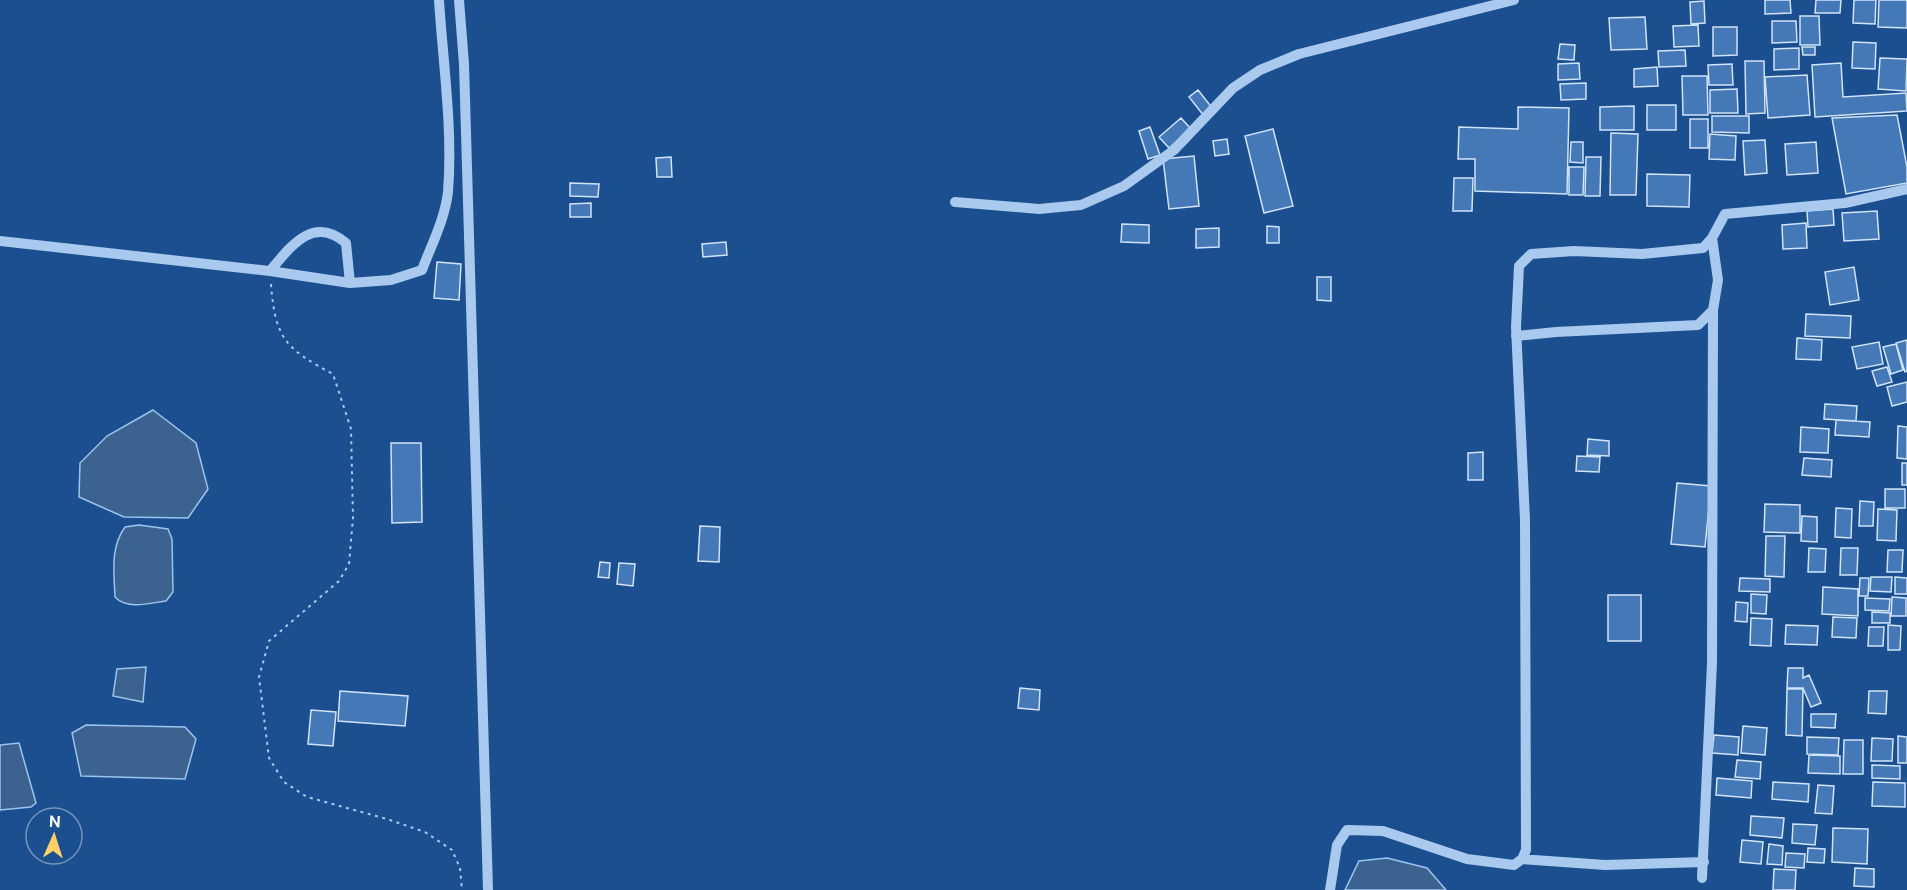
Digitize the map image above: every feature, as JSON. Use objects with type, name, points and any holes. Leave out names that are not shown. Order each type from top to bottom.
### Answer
[{"type":"street","points":[[0,241],[270,271],[350,283],[391,280],[422,270],[448,194],[439,0]]},
{"type":"street","points":[[459,0],[464,76],[488,890]]},
{"type":"street","points":[[955,202],[1039,209],[1081,205],[1124,186],[1174,150],[1233,88],[1260,70],[1299,54],[1514,0]]},
{"type":"street","points":[[1330,890],[1337,845],[1347,830],[1383,831],[1467,859],[1514,866],[1522,860],[1526,850],[1525,532],[1516,336],[1519,266],[1531,254],[1574,251],[1642,254],[1703,248],[1712,238],[1725,214],[1845,203],[1907,189]]},
{"type":"street","points":[[270,271],[303,237],[318,231],[335,234],[346,243],[350,283]]},
{"type":"street","points":[[1702,878],[1712,663],[1713,310],[1718,280],[1712,238]]},
{"type":"street","points":[[1516,336],[1698,325],[1713,310]]},
{"type":"street","points":[[1522,860],[1605,865],[1704,862]]},
{"type":"path","points":[[270,271],[273,316],[284,339],[297,355],[333,374],[351,429],[353,518],[348,564],[339,581],[269,641],[259,678],[269,758],[284,782],[307,797],[425,832],[452,850],[460,868],[462,890]]},
{"type":"water","points":[[153,410],[196,443],[208,489],[188,518],[124,517],[79,497],[80,463],[107,436]]},
{"type":"water","points":[[139,525],[168,529],[172,539],[173,592],[166,601],[132,605],[115,597],[114,560],[117,543],[125,527]]},
{"type":"water","points":[[146,667],[143,702],[113,696],[117,669]]},
{"type":"water","points":[[86,725],[185,727],[196,739],[185,779],[81,776],[72,733]]},
{"type":"water","points":[[19,743],[36,803],[32,806],[0,810],[0,745]]},
{"type":"water","points":[[1387,858],[1427,868],[1446,890],[1345,890],[1359,861]]},
{"type":"building","points":[[1765,0],[1790,0],[1791,13],[1765,14]]},
{"type":"building","points":[[1816,0],[1841,0],[1840,13],[1815,13]]},
{"type":"building","points":[[1854,0],[1876,0],[1875,24],[1853,23]]},
{"type":"building","points":[[1879,0],[1907,0],[1907,28],[1878,27]]},
{"type":"building","points":[[1704,1],[1705,23],[1691,24],[1690,2]]},
{"type":"building","points":[[1800,16],[1819,16],[1820,45],[1800,45]]},
{"type":"building","points":[[1645,17],[1647,49],[1611,50],[1609,18]]},
{"type":"building","points":[[1772,21],[1796,21],[1797,42],[1772,43]]},
{"type":"building","points":[[1698,25],[1699,46],[1674,47],[1673,26]]},
{"type":"building","points":[[1713,27],[1737,27],[1737,55],[1713,56]]},
{"type":"building","points":[[1853,42],[1876,43],[1875,69],[1852,68]]},
{"type":"building","points":[[1560,44],[1575,45],[1574,60],[1558,59]]},
{"type":"building","points":[[1802,47],[1815,47],[1815,55],[1803,55]]},
{"type":"building","points":[[1799,48],[1799,69],[1774,70],[1774,49]]},
{"type":"building","points":[[1685,50],[1686,66],[1659,67],[1658,51]]},
{"type":"building","points":[[1880,58],[1907,59],[1906,91],[1878,89]]},
{"type":"building","points":[[1745,61],[1764,61],[1765,113],[1746,114]]},
{"type":"building","points":[[1579,63],[1580,79],[1558,80],[1558,64]]},
{"type":"building","points":[[1841,63],[1843,97],[1906,93],[1907,111],[1815,117],[1812,65]]},
{"type":"building","points":[[1732,64],[1733,85],[1709,85],[1708,65]]},
{"type":"building","points":[[1657,67],[1658,86],[1634,87],[1634,69]]},
{"type":"building","points":[[1807,75],[1810,115],[1768,118],[1765,77]]},
{"type":"building","points":[[1682,76],[1707,76],[1708,115],[1683,115]]},
{"type":"building","points":[[1586,83],[1586,99],[1561,100],[1560,84]]},
{"type":"building","points":[[1737,89],[1738,113],[1710,113],[1710,90]]},
{"type":"building","points":[[1198,90],[1213,109],[1204,116],[1189,97]]},
{"type":"building","points":[[1647,105],[1676,105],[1676,130],[1647,130]]},
{"type":"building","points":[[1634,106],[1634,130],[1600,130],[1600,107]]},
{"type":"building","points":[[1518,107],[1569,108],[1567,194],[1475,191],[1475,159],[1458,159],[1459,127],[1518,129]]},
{"type":"building","points":[[1897,115],[1907,167],[1907,183],[1846,194],[1832,118]]},
{"type":"building","points":[[1712,116],[1749,116],[1749,133],[1712,132]]},
{"type":"building","points":[[1181,118],[1191,129],[1169,148],[1159,137]]},
{"type":"building","points":[[1690,119],[1708,119],[1708,148],[1690,148]]},
{"type":"building","points":[[1150,127],[1160,155],[1148,159],[1139,131]]},
{"type":"building","points":[[1273,129],[1293,206],[1264,213],[1245,136]]},
{"type":"building","points":[[1611,133],[1638,134],[1636,195],[1610,195]]},
{"type":"building","points":[[1710,134],[1736,136],[1735,160],[1709,159]]},
{"type":"building","points":[[1227,139],[1229,154],[1215,156],[1213,141]]},
{"type":"building","points":[[1765,140],[1767,173],[1745,175],[1743,141]]},
{"type":"building","points":[[1571,142],[1583,142],[1583,163],[1570,162]]},
{"type":"building","points":[[1816,142],[1818,173],[1787,175],[1785,144]]},
{"type":"building","points":[[1194,156],[1199,206],[1169,209],[1163,159]]},
{"type":"building","points":[[671,157],[672,177],[657,177],[656,158]]},
{"type":"building","points":[[1586,157],[1601,157],[1600,196],[1585,196]]},
{"type":"building","points":[[1569,167],[1584,167],[1583,195],[1569,195]]},
{"type":"building","points":[[1647,174],[1690,175],[1689,207],[1647,206]]},
{"type":"building","points":[[1454,178],[1473,178],[1472,211],[1453,211]]},
{"type":"building","points":[[570,183],[599,184],[598,197],[570,196]]},
{"type":"building","points":[[591,203],[591,217],[570,217],[570,204]]},
{"type":"building","points":[[1833,209],[1834,225],[1808,227],[1807,211]]},
{"type":"building","points":[[1877,211],[1879,239],[1844,241],[1842,213]]},
{"type":"building","points":[[1806,223],[1807,248],[1783,249],[1782,225]]},
{"type":"building","points":[[1122,224],[1149,225],[1149,243],[1121,242]]},
{"type":"building","points":[[1267,226],[1279,227],[1279,243],[1267,243]]},
{"type":"building","points":[[1219,228],[1219,247],[1196,248],[1196,229]]},
{"type":"building","points":[[726,242],[727,255],[703,257],[702,244]]},
{"type":"building","points":[[437,262],[461,264],[459,300],[434,298]]},
{"type":"building","points":[[1854,267],[1859,300],[1830,305],[1825,272]]},
{"type":"building","points":[[1317,277],[1331,277],[1331,301],[1317,300]]},
{"type":"building","points":[[1806,314],[1851,316],[1850,338],[1805,336]]},
{"type":"building","points":[[1797,338],[1822,340],[1821,360],[1796,359]]},
{"type":"building","points":[[1907,340],[1907,371],[1905,372],[1896,343]]},
{"type":"building","points":[[1879,342],[1883,364],[1857,369],[1852,347]]},
{"type":"building","points":[[1896,344],[1903,370],[1891,374],[1883,347]]},
{"type":"building","points":[[1887,367],[1892,382],[1877,386],[1872,371]]},
{"type":"building","points":[[1907,382],[1907,402],[1892,406],[1887,387]]},
{"type":"building","points":[[1825,404],[1857,406],[1856,421],[1824,419]]},
{"type":"building","points":[[1836,420],[1870,422],[1869,437],[1835,435]]},
{"type":"building","points":[[1898,426],[1907,427],[1907,459],[1897,458]]},
{"type":"building","points":[[1801,427],[1829,429],[1828,453],[1800,452]]},
{"type":"building","points":[[1588,439],[1609,441],[1609,456],[1587,455]]},
{"type":"building","points":[[391,443],[421,443],[422,522],[392,523]]},
{"type":"building","points":[[1483,452],[1483,480],[1468,480],[1468,453]]},
{"type":"building","points":[[1577,456],[1600,457],[1599,472],[1576,471]]},
{"type":"building","points":[[1804,458],[1832,460],[1831,477],[1802,475]]},
{"type":"building","points":[[1902,463],[1907,463],[1907,485],[1902,485]]},
{"type":"building","points":[[1677,483],[1711,486],[1705,547],[1671,544]]},
{"type":"building","points":[[1885,489],[1905,489],[1905,508],[1885,508]]},
{"type":"building","points":[[1860,501],[1874,502],[1873,526],[1859,526]]},
{"type":"building","points":[[1765,504],[1800,505],[1800,533],[1764,532]]},
{"type":"building","points":[[1836,508],[1852,509],[1851,538],[1835,537]]},
{"type":"building","points":[[1878,509],[1897,510],[1896,541],[1877,540]]},
{"type":"building","points":[[1802,516],[1817,517],[1817,542],[1801,541]]},
{"type":"building","points":[[700,526],[720,527],[719,562],[698,561]]},
{"type":"building","points":[[1766,536],[1785,536],[1784,577],[1765,576]]},
{"type":"building","points":[[1809,548],[1826,549],[1825,572],[1808,572]]},
{"type":"building","points":[[1841,548],[1858,548],[1857,575],[1840,575]]},
{"type":"building","points":[[1888,550],[1903,550],[1902,572],[1887,572]]},
{"type":"building","points":[[600,562],[610,563],[609,578],[598,577]]},
{"type":"building","points":[[619,563],[635,564],[633,586],[617,584]]},
{"type":"building","points":[[1871,577],[1892,577],[1891,592],[1870,591]]},
{"type":"building","points":[[1895,577],[1907,578],[1907,594],[1895,594]]},
{"type":"building","points":[[1740,578],[1770,579],[1770,592],[1739,591]]},
{"type":"building","points":[[1860,578],[1869,578],[1868,596],[1859,596]]},
{"type":"building","points":[[1823,587],[1858,589],[1858,616],[1822,614]]},
{"type":"building","points":[[1751,594],[1767,595],[1766,614],[1751,613]]},
{"type":"building","points":[[1608,595],[1641,595],[1641,641],[1608,641]]},
{"type":"building","points":[[1892,597],[1906,598],[1906,616],[1891,616]]},
{"type":"building","points":[[1865,598],[1890,599],[1889,611],[1865,610]]},
{"type":"building","points":[[1736,602],[1748,603],[1747,622],[1735,621]]},
{"type":"building","points":[[1872,612],[1890,613],[1890,623],[1872,623]]},
{"type":"building","points":[[1833,617],[1857,618],[1856,638],[1832,637]]},
{"type":"building","points":[[1751,618],[1772,619],[1771,646],[1750,645]]},
{"type":"building","points":[[1786,625],[1818,626],[1817,645],[1785,644]]},
{"type":"building","points":[[1888,625],[1901,626],[1900,650],[1888,650]]},
{"type":"building","points":[[1869,627],[1884,627],[1883,646],[1868,646]]},
{"type":"building","points":[[1788,668],[1803,668],[1803,678],[1809,675],[1821,703],[1811,707],[1803,688],[1787,688]]},
{"type":"building","points":[[1020,688],[1040,690],[1039,710],[1018,708]]},
{"type":"building","points":[[1787,689],[1803,689],[1802,736],[1786,735]]},
{"type":"building","points":[[340,691],[408,696],[405,726],[338,721]]},
{"type":"building","points":[[1869,691],[1887,691],[1886,714],[1868,713]]},
{"type":"building","points":[[311,710],[336,712],[333,746],[308,744]]},
{"type":"building","points":[[1811,714],[1836,714],[1835,728],[1811,727]]},
{"type":"building","points":[[1743,726],[1767,728],[1765,755],[1741,753]]},
{"type":"building","points":[[1714,735],[1739,737],[1738,755],[1712,753]]},
{"type":"building","points":[[1898,736],[1907,737],[1907,763],[1898,763]]},
{"type":"building","points":[[1807,737],[1839,738],[1838,755],[1807,754]]},
{"type":"building","points":[[1872,738],[1893,739],[1892,761],[1871,761]]},
{"type":"building","points":[[1844,740],[1863,740],[1863,774],[1843,774]]},
{"type":"building","points":[[1809,755],[1840,756],[1840,774],[1808,773]]},
{"type":"building","points":[[1737,760],[1761,762],[1760,779],[1735,777]]},
{"type":"building","points":[[1872,765],[1900,766],[1900,779],[1872,778]]},
{"type":"building","points":[[1717,778],[1752,781],[1751,798],[1716,795]]},
{"type":"building","points":[[1773,782],[1809,784],[1808,802],[1772,799]]},
{"type":"building","points":[[1873,782],[1905,783],[1905,807],[1872,806]]},
{"type":"building","points":[[1818,785],[1834,786],[1832,814],[1815,813]]},
{"type":"building","points":[[1751,816],[1784,818],[1782,838],[1750,835]]},
{"type":"building","points":[[1793,824],[1817,825],[1815,845],[1792,843]]},
{"type":"building","points":[[1833,828],[1868,829],[1867,864],[1832,862]]},
{"type":"building","points":[[1742,840],[1763,842],[1761,864],[1740,862]]},
{"type":"building","points":[[1769,844],[1783,846],[1782,865],[1767,864]]},
{"type":"building","points":[[1808,848],[1825,849],[1824,863],[1807,862]]},
{"type":"building","points":[[1786,853],[1805,854],[1804,868],[1785,867]]},
{"type":"building","points":[[1855,868],[1874,869],[1874,887],[1854,886]]},
{"type":"building","points":[[1774,869],[1796,870],[1795,890],[1773,890]]}]
